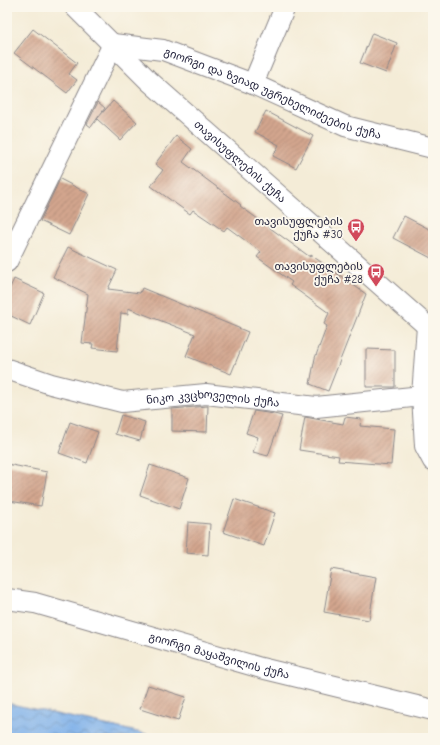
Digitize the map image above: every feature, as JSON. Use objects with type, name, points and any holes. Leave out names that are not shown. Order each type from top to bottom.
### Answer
[{"type":"street","name":"თავისუფლების ქუჩა","points":[[75,7],[148,80],[430,326],[422,396],[425,446],[433,461]]},
{"type":"street","points":[[253,84],[285,7]]},
{"type":"street","name":"გიორგი და ზვიად უგრეხელიძეების ქუჩა","points":[[113,44],[163,50],[253,84],[345,126],[433,148]]},
{"type":"street","points":[[7,262],[113,44]]},
{"type":"street","name":"ნიკო კვცხოველის ქუჩა","points":[[7,369],[52,384],[122,402],[206,394],[316,407],[422,396]]},
{"type":"street","name":"გიორგი მაყაშვილის ქუჩა","points":[[7,599],[36,603],[261,668],[433,710]]},
{"type":"water","points":[[7,703],[142,733],[162,738],[7,738]]},
{"type":"building","points":[[33,29],[77,63],[69,74],[77,80],[67,93],[14,53]]},
{"type":"building","points":[[372,33],[397,43],[386,73],[360,63]]},
{"type":"building","points":[[113,101],[137,122],[120,140],[97,119]]},
{"type":"building","points":[[98,102],[105,108],[91,127],[87,124]]},
{"type":"building","points":[[266,111],[313,136],[296,168],[273,156],[279,145],[255,132]]},
{"type":"building","points":[[176,136],[192,149],[183,162],[310,257],[311,255],[366,294],[328,391],[310,384],[315,358],[327,326],[324,324],[329,313],[290,285],[292,282],[257,257],[261,252],[227,227],[224,231],[193,210],[190,214],[151,186],[163,170],[155,164]]},
{"type":"building","points":[[60,179],[89,194],[69,235],[40,221]]},
{"type":"building","points":[[404,216],[433,231],[433,259],[393,238]]},
{"type":"building","points":[[68,247],[117,270],[108,289],[140,293],[142,288],[248,332],[231,374],[186,356],[195,334],[128,308],[128,314],[121,313],[117,351],[92,348],[93,344],[82,343],[88,294],[53,277]]},
{"type":"building","points":[[14,279],[44,293],[30,325],[7,314],[7,294]]},
{"type":"building","points":[[366,349],[395,350],[395,387],[366,387]]},
{"type":"building","points":[[208,406],[207,432],[172,431],[172,409]]},
{"type":"building","points":[[254,411],[282,416],[268,456],[253,452],[258,437],[246,433]]},
{"type":"building","points":[[121,415],[145,422],[140,441],[115,434]]},
{"type":"building","points":[[305,417],[343,424],[345,417],[361,419],[360,426],[394,429],[391,465],[338,461],[339,456],[299,450]]},
{"type":"building","points":[[70,422],[98,432],[87,463],[59,453]]},
{"type":"building","points":[[7,464],[47,472],[41,506],[9,501],[11,488],[7,487]]},
{"type":"building","points":[[150,465],[189,478],[179,509],[140,495]]},
{"type":"building","points":[[234,499],[275,513],[264,546],[223,532]]},
{"type":"building","points":[[188,522],[210,524],[208,555],[186,553]]},
{"type":"building","points":[[331,569],[376,577],[369,620],[324,612]]},
{"type":"building","points":[[148,685],[186,697],[178,721],[140,709]]},
{"type":"place","name":"თავისუფლების ქუჩა #30","points":[[356,242]]},
{"type":"place","name":"თავისუფლების ქუჩა #28","points":[[376,287]]}]
